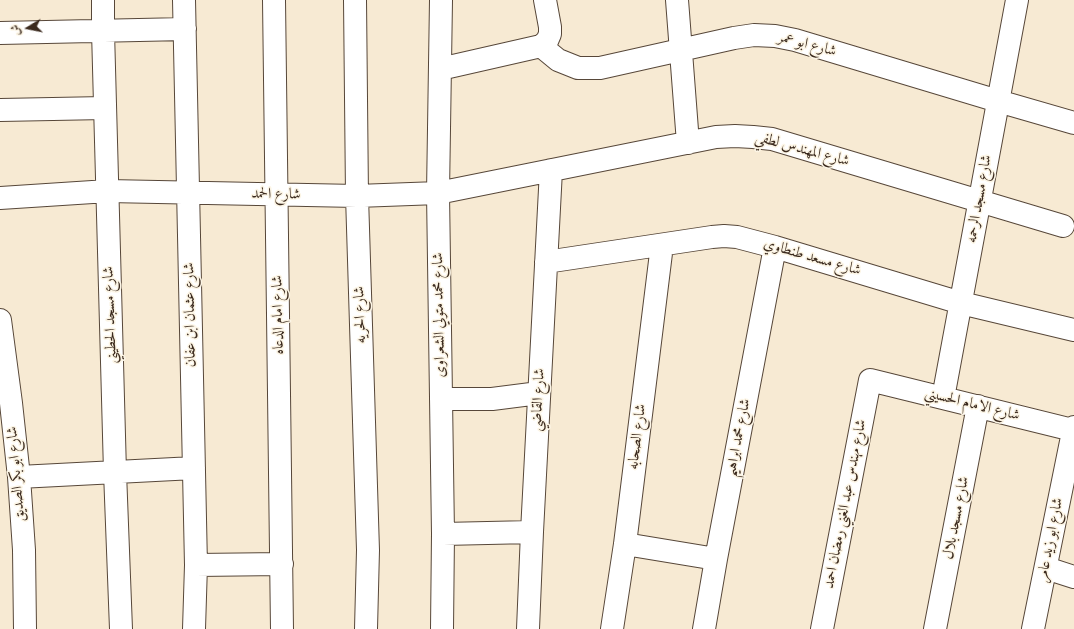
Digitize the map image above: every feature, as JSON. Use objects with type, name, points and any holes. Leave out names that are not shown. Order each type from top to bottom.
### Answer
[{"type":"street","name":"شارع مسجد الحطيني","points":[[103,0],[120,629]]},
{"type":"street","name":"شارع عثمان ابن عفان","points":[[184,0],[196,565],[194,629]]},
{"type":"street","name":"شارع امام الدعاه","points":[[274,0],[282,629]]},
{"type":"street","name":"شارع الحريه","points":[[355,0],[357,196],[368,550],[366,629]]},
{"type":"street","name":"شارع محمد متولي الشعراوى","points":[[441,0],[438,193],[442,629]]},
{"type":"street","points":[[440,70],[541,46],[547,41],[550,34],[545,0]]},
{"type":"street","points":[[677,0],[688,143]]},
{"type":"street","name":"شارع مسجد الرحمه","points":[[943,398],[1017,0]]},
{"type":"street","points":[[0,33],[185,29]]},
{"type":"street","name":"شارع ابو عمر","points":[[541,46],[558,60],[578,68],[600,68],[734,38],[754,35],[775,36],[795,40],[1074,123]]},
{"type":"street","points":[[0,110],[105,108]]},
{"type":"street","name":"شارع المهندس لطفي","points":[[551,170],[716,137],[754,137],[772,140],[1063,226]]},
{"type":"street","name":"شارع الحمد","points":[[0,198],[108,191],[357,196],[438,193],[551,170]]},
{"type":"street","name":"شارع القاضي","points":[[528,629],[551,170]]},
{"type":"street","name":"شارع مسعد طنطاوي","points":[[546,262],[724,236],[736,237],[776,247],[961,303],[1074,330]]},
{"type":"street","name":"شارع الصحابه","points":[[612,629],[625,544],[662,245]]},
{"type":"street","name":"شارع محمد ابراهيم","points":[[704,629],[776,247]]},
{"type":"street","name":"شارع ابو بكر الصديق","points":[[0,320],[19,477],[24,550],[25,629]]},
{"type":"street","name":"شارع الامام الحسيني","points":[[870,380],[1074,429]]},
{"type":"street","name":"شارع مهندس عبد الغني رمضان احمد","points":[[822,629],[870,380]]},
{"type":"street","points":[[441,399],[492,399],[539,393]]},
{"type":"street","name":"شارع مسجد بلال","points":[[935,629],[978,406]]},
{"type":"street","name":"شارع ابو زيد عامر","points":[[1033,629],[1074,429]]},
{"type":"street","points":[[19,477],[194,468]]},
{"type":"street","points":[[442,534],[532,532]]},
{"type":"street","points":[[625,544],[716,559]]},
{"type":"street","points":[[196,565],[282,564]]},
{"type":"street","points":[[1046,568],[1074,577]]}]
